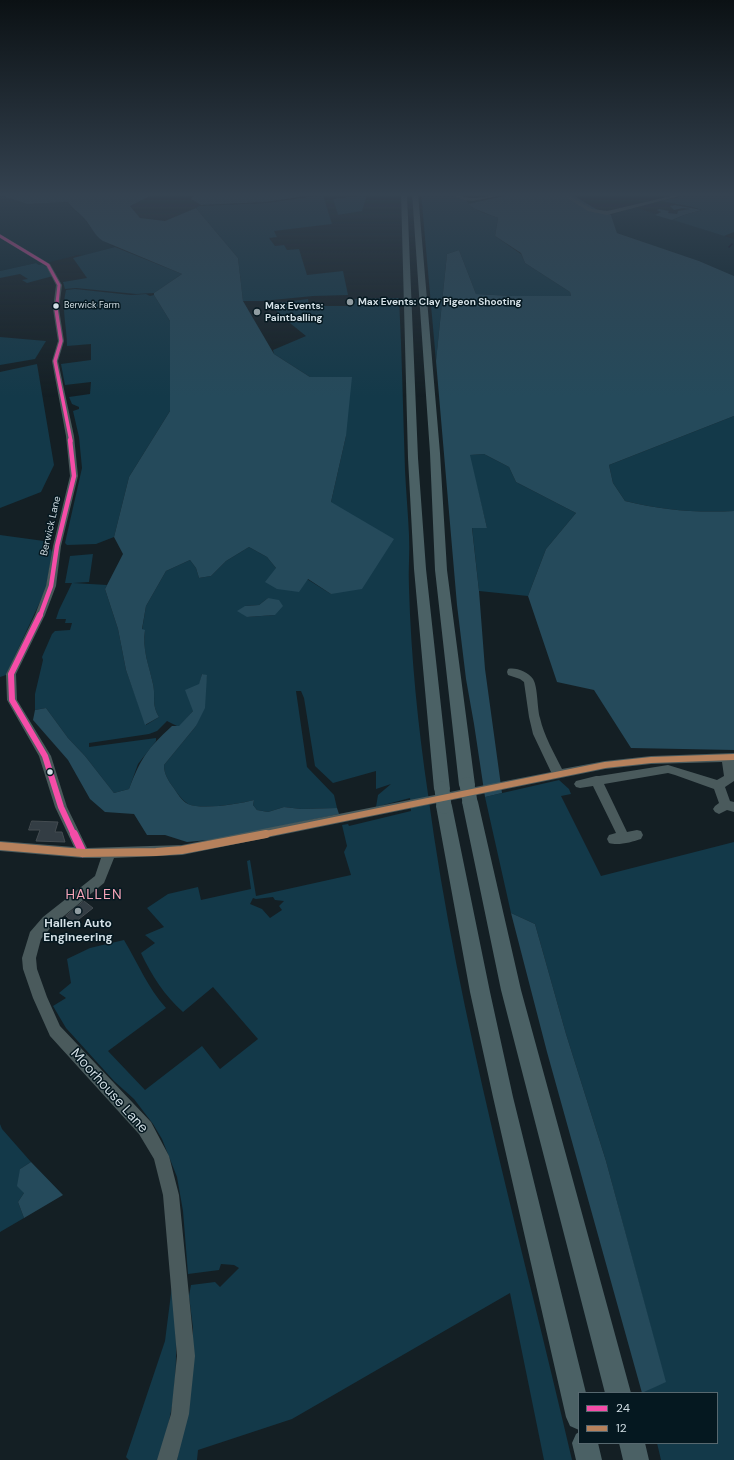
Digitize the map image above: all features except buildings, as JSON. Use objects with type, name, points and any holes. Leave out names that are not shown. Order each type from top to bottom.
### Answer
[{"type":"highway","points":[[406,261],[413,458],[420,570],[443,798],[480,992],[503,1097],[578,1413]]},
{"type":"highway","points":[[420,261],[435,453],[442,570],[469,793],[511,990],[618,1392]]},
{"type":"highway","points":[[585,1444],[589,1460]]},
{"type":"highway","points":[[632,1444],[636,1460]]},
{"type":"street","name":"Berwick Lane","points":[[42,261],[48,265],[59,285],[56,309],[61,341],[55,361],[70,436],[74,476],[57,546],[50,586],[40,615],[11,674],[12,700],[45,756],[61,807],[83,853]]},
{"type":"street","points":[[512,672],[524,676],[529,681],[534,717],[539,734],[558,774]]},
{"type":"street","points":[[0,846],[83,853],[156,852],[209,846],[558,774],[626,762],[730,757],[728,764],[730,778],[718,786],[706,783],[681,771],[668,769],[596,780],[580,784]]},
{"type":"street","points":[[596,780],[619,838],[637,835]]},
{"type":"street","points":[[718,786],[727,807]]},
{"type":"street","name":"Moorhouse Lane","points":[[109,853],[100,879],[48,921],[35,936],[29,958],[30,969],[40,998],[55,1031],[145,1128],[161,1156],[171,1195],[186,1356],[180,1414],[167,1460]]},
{"type":"shaded area","points":[[0,261],[54,261],[39,265],[36,263],[0,271]]},
{"type":"shaded area","points":[[75,261],[150,261],[182,274],[154,293],[136,294],[76,288],[65,289],[63,282],[87,278]]},
{"type":"shaded area","points":[[151,261],[238,261],[243,301],[274,354],[310,377],[352,377],[346,436],[331,502],[394,539],[362,589],[331,594],[308,579],[299,592],[277,589],[265,582],[276,568],[267,557],[249,547],[226,561],[211,576],[199,578],[196,568],[190,560],[166,571],[146,606],[142,629],[145,630],[145,651],[154,689],[154,704],[159,717],[145,725],[126,670],[118,629],[105,589],[123,554],[114,537],[129,477],[170,411],[170,321],[154,293],[182,274]]},
{"type":"shaded area","points":[[238,261],[303,261],[307,275],[343,271],[348,295],[313,296],[262,301],[243,301]]},
{"type":"shaded area","points":[[427,261],[446,261],[436,361]]},
{"type":"shaded area","points":[[446,261],[463,261],[476,294],[512,296],[571,296],[570,292],[524,261],[699,261],[734,276],[734,416],[609,465],[613,483],[625,501],[652,507],[679,510],[706,512],[734,511],[734,750],[631,748],[594,690],[557,682],[528,596],[546,549],[576,513],[516,482],[509,467],[484,454],[470,455],[487,528],[472,528],[485,669],[502,793],[485,797],[466,679],[457,605],[436,361]]},
{"type":"shaded area","points":[[463,261],[524,261],[570,292],[571,296],[512,296],[476,294]]},
{"type":"shaded area","points":[[699,261],[734,261],[734,276]]},
{"type":"shaded area","points":[[36,263],[47,267],[53,276],[27,283],[22,280],[28,279],[20,274],[0,278],[0,271]]},
{"type":"shaded area","points":[[75,289],[131,295],[154,295],[170,321],[170,411],[129,477],[114,537],[96,544],[67,545],[65,543],[82,468],[79,437],[73,411],[79,409],[79,407],[72,404],[69,397],[90,394],[91,382],[65,385],[61,364],[91,360],[91,344],[67,346],[64,304],[66,290]]},
{"type":"shaded area","points":[[399,298],[409,541],[411,640],[418,717],[428,794],[456,962],[473,1045],[572,1460],[544,1460],[510,1293],[292,1419],[198,1450],[197,1460],[177,1460],[193,1371],[193,1328],[189,1296],[191,1285],[215,1282],[220,1287],[239,1268],[234,1265],[221,1264],[219,1270],[188,1274],[183,1211],[177,1177],[162,1139],[153,1124],[134,1099],[114,1081],[66,1028],[53,1006],[66,998],[59,993],[71,983],[67,959],[90,948],[124,940],[148,983],[166,1008],[108,1051],[145,1090],[202,1046],[220,1069],[258,1039],[213,987],[183,1012],[164,992],[141,953],[155,943],[145,935],[164,927],[147,908],[168,894],[198,887],[201,900],[251,889],[247,861],[250,860],[256,896],[351,875],[344,852],[347,846],[342,825],[348,824],[349,826],[411,811],[410,798],[376,807],[378,795],[391,784],[376,789],[376,771],[333,783],[315,766],[304,698],[301,691],[296,691],[307,767],[334,795],[337,808],[301,809],[284,807],[268,812],[257,810],[253,805],[254,800],[230,805],[194,806],[188,804],[178,794],[168,779],[164,765],[196,726],[207,676],[202,674],[193,711],[179,727],[167,721],[157,731],[149,734],[89,743],[89,747],[156,738],[156,741],[138,764],[129,789],[114,793],[85,756],[68,738],[46,708],[35,710],[35,694],[43,660],[42,657],[52,634],[55,631],[70,630],[72,623],[65,623],[66,619],[56,619],[72,583],[65,583],[70,556],[93,554],[89,582],[73,583],[107,585],[105,589],[118,629],[126,670],[146,725],[159,717],[154,704],[154,689],[144,645],[145,631],[142,630],[146,606],[166,571],[190,560],[196,568],[199,578],[211,576],[226,561],[249,547],[267,557],[276,568],[307,579],[331,594],[331,502],[346,436],[339,377],[310,377],[274,354],[273,350],[306,336],[280,315],[271,304],[308,299],[309,306],[353,306],[355,299]],"holes":[[[268,598],[275,615],[247,617],[245,606],[259,605]],[[273,897],[275,900],[284,901],[279,906],[282,910],[270,918],[262,909],[250,904],[253,898]]]},
{"type":"shaded area","points":[[0,337],[46,341],[35,359],[0,365]]},
{"type":"shaded area","points":[[37,364],[54,465],[41,492],[0,508],[0,372]]},
{"type":"shaded area","points":[[734,416],[734,511],[706,512],[679,510],[652,507],[625,501],[613,483],[609,465]]},
{"type":"shaded area","points":[[484,454],[509,467],[516,482],[576,513],[546,549],[528,596],[479,591],[472,527],[487,528],[469,455]]},
{"type":"shaded area","points":[[0,535],[44,541],[47,543],[52,552],[46,589],[6,675],[0,677]]},
{"type":"shaded area","points":[[268,598],[279,600],[283,606],[275,615],[247,617],[237,611],[245,606],[259,605]]},
{"type":"shaded area","points":[[202,674],[207,675],[205,708],[196,726],[164,765],[168,779],[182,799],[186,803],[194,806],[230,805],[254,800],[253,805],[257,810],[268,812],[284,807],[301,809],[337,808],[339,814],[219,839],[187,842],[165,835],[147,835],[134,814],[105,812],[90,799],[68,760],[33,720],[35,710],[46,708],[68,738],[85,756],[114,793],[129,789],[137,769],[156,741],[172,726],[179,726],[193,711],[185,690],[199,684]]},
{"type":"shaded area","points":[[559,780],[569,789],[571,794],[561,796],[601,876],[734,842],[734,1460],[661,1460],[657,1444],[718,1444],[718,1392],[644,1392],[665,1381],[606,1161],[566,1034],[535,924],[511,913],[485,797]]},
{"type":"shaded area","points":[[511,913],[535,924],[566,1034],[606,1161],[666,1382],[644,1392],[642,1392],[547,1052]]},
{"type":"shaded area","points":[[0,1124],[2,1129],[31,1162],[20,1169],[24,1193],[18,1202],[24,1218],[0,1232]]},
{"type":"shaded area","points":[[31,1162],[63,1195],[24,1218],[18,1202],[24,1193],[17,1186],[20,1169]]},
{"type":"shaded area","points":[[173,1278],[176,1366],[173,1400],[167,1430],[159,1460],[129,1460],[126,1457],[165,1341]]},
{"type":"transit line","name":"24","points":[[42,261],[48,265],[59,285],[56,309],[61,341],[55,361],[70,436],[74,476],[57,546],[51,586],[40,615],[11,674],[12,700],[45,756],[61,807],[83,853]]},
{"type":"transit line","name":"12","points":[[0,846],[83,853],[156,852],[182,850],[605,765],[651,760],[734,757]]},
{"type":"place","name":"Max Events: Clay Pigeon Shooting","points":[[350,302]]},
{"type":"place","name":"Berwick Farm","points":[[56,306]]},
{"type":"place","name":"Max Events: Paintballing","points":[[257,312]]},
{"type":"place","name":"Hallen Auto Engineering","points":[[78,911]]},
{"type":"district","name":"HALLEN","points":[[94,895]]}]
